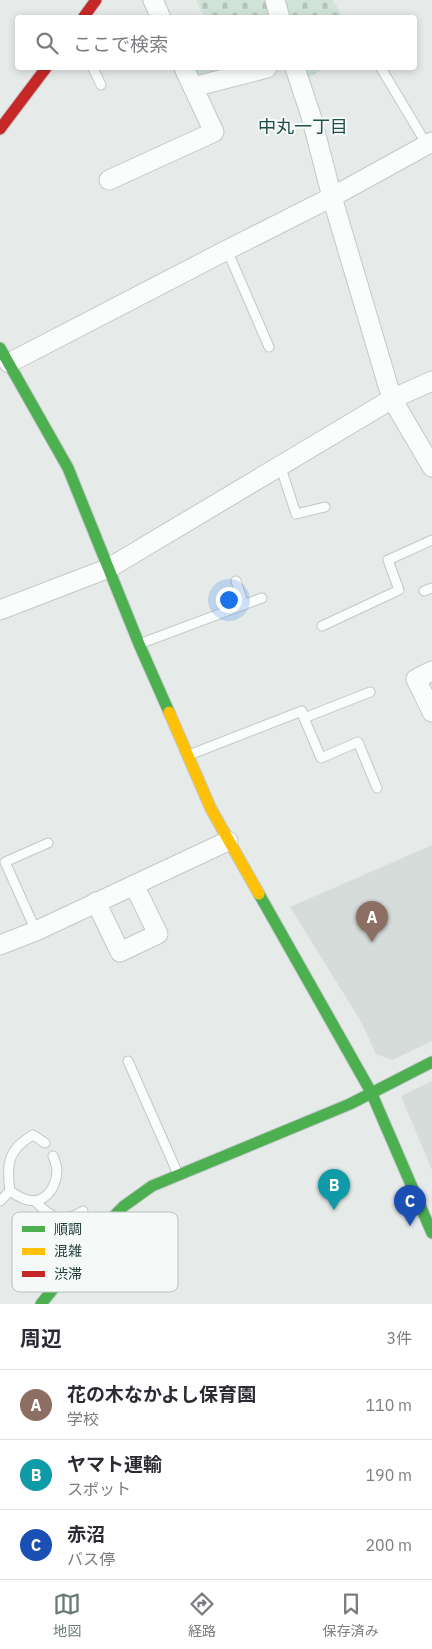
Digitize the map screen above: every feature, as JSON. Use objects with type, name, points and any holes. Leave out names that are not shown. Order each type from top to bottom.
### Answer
[{"type":"street","points":[[85,15],[96,0]]},
{"type":"street","points":[[153,0],[160,15]]},
{"type":"street","points":[[274,0],[279,15]]},
{"type":"street","points":[[0,128],[44,70]]},
{"type":"street","points":[[109,180],[214,132],[185,70]]},
{"type":"street","points":[[193,87],[259,70]]},
{"type":"street","points":[[296,70],[311,116],[332,197],[392,399],[432,467]]},
{"type":"street","points":[[430,144],[332,197],[227,250],[4,356],[68,468],[139,644],[187,756],[228,841],[309,980],[371,1092],[432,1233]]},
{"type":"street","points":[[0,610],[109,568],[280,464],[392,399],[432,381]]},
{"type":"street","points":[[432,671],[416,679],[432,712]]},
{"type":"street","points":[[0,945],[36,931],[228,841]]},
{"type":"street","points":[[96,902],[120,952],[158,934],[134,885]]},
{"type":"street","points":[[118,1212],[152,1186],[350,1104],[432,1062]]},
{"type":"street","points":[[41,1304],[51,1292]]},
{"type":"lane","points":[[94,70],[101,85]]},
{"type":"lane","points":[[382,70],[430,144]]},
{"type":"lane","points":[[227,250],[269,347]]},
{"type":"lane","points":[[280,464],[296,514],[325,507]]},
{"type":"lane","points":[[322,626],[399,590],[388,560],[432,540]]},
{"type":"lane","points":[[236,581],[244,605]]},
{"type":"lane","points":[[139,644],[262,598]]},
{"type":"lane","points":[[304,718],[370,692]]},
{"type":"lane","points":[[187,756],[302,711],[322,758],[358,742],[377,788]]},
{"type":"lane","points":[[36,931],[5,862],[48,843]]},
{"type":"lane","points":[[128,1061],[178,1174]]},
{"type":"lane","points":[[0,1201],[10,1191],[8,1168],[12,1154],[20,1142],[33,1135],[46,1143]]},
{"type":"lane","points":[[10,1191],[24,1199],[35,1200],[47,1196],[55,1183],[57,1169],[53,1156]]},
{"type":"lane","points":[[35,1200],[47,1212]]},
{"type":"shaded area","points":[[432,845],[432,1041],[392,1060],[376,1054],[362,1023],[290,907]]},
{"type":"shaded area","points":[[432,1081],[432,1170],[401,1096]]},
{"type":"green space","points":[[196,0],[269,0],[273,15],[203,15]]},
{"type":"green space","points":[[283,0],[333,0],[342,15],[285,15]]},
{"type":"green space","points":[[193,70],[233,70],[197,79]]},
{"type":"green space","points":[[304,70],[321,70],[307,78]]},
{"type":"traffic: fast","points":[[0,348],[68,468],[139,644],[169,712]]},
{"type":"traffic: fast","points":[[259,894],[371,1092],[432,1233]]},
{"type":"traffic: fast","points":[[118,1212],[152,1186],[350,1104],[432,1062]]},
{"type":"traffic: fast","points":[[41,1304],[51,1292]]},
{"type":"traffic: slow","points":[[169,712],[211,809],[259,894]]},
{"type":"traffic: jam","points":[[85,15],[96,0]]},
{"type":"traffic: jam","points":[[0,129],[44,70]]},
{"type":"place","name":"花の木なかよし保育園","points":[[372,942]]},
{"type":"place","name":"ヤマト運輸","points":[[334,1210]]},
{"type":"place","name":"赤沼","points":[[410,1226]]},
{"type":"district","name":"中丸一丁目","points":[[303,126]]}]
